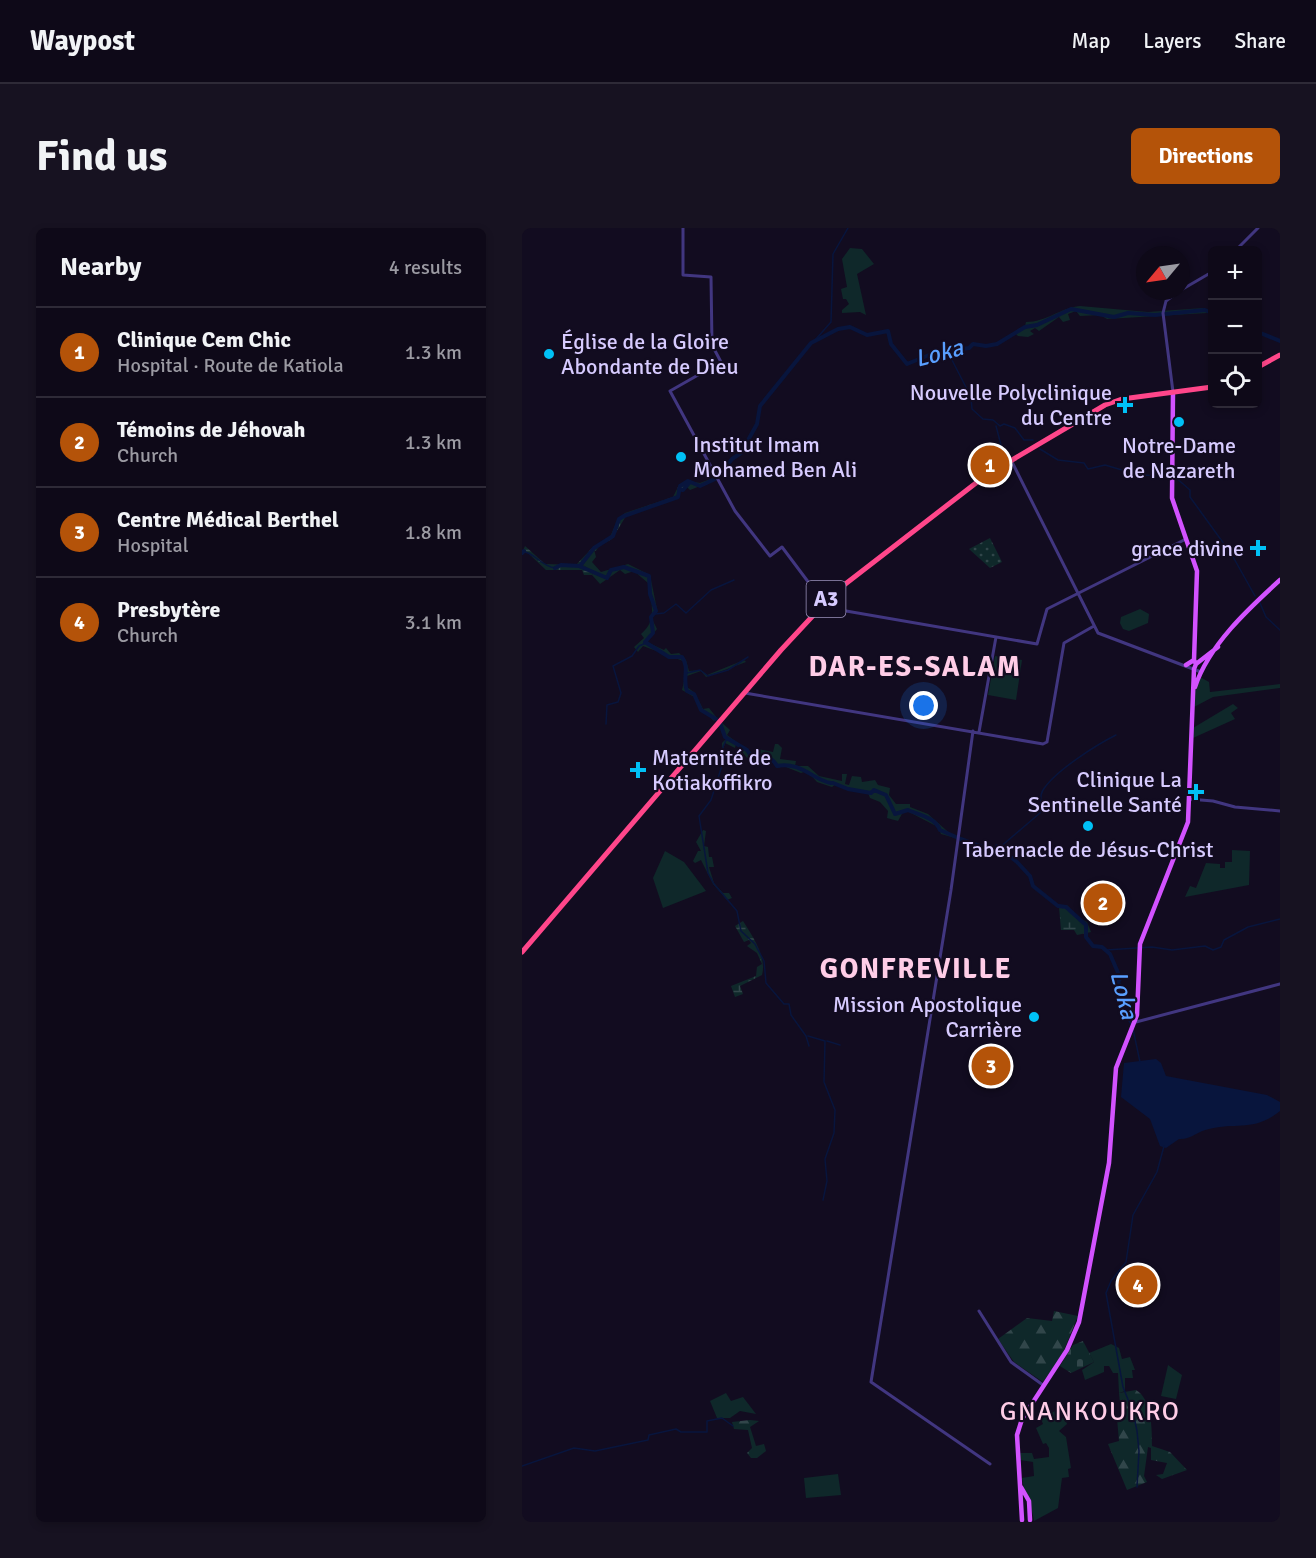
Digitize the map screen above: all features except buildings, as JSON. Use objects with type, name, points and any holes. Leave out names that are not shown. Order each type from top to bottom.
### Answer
[{"type":"highway","points":[[1262,363],[1280,354]]},
{"type":"highway","name":"A3","points":[[522,952],[572,887],[781,646],[841,587],[980,480],[1011,459],[1110,402],[1208,387]]},
{"type":"highway","name":"A3","points":[[531,940],[823,604]]},
{"type":"main road","points":[[1022,1521],[1017,1435],[1022,1419],[1071,1343],[1079,1322],[1109,1163],[1116,1068],[1136,1022],[1140,945],[1186,830],[1195,662],[1197,571],[1172,498],[1173,391]]},
{"type":"main road","points":[[1193,692],[1202,671],[1218,647],[1247,610],[1280,580]]},
{"type":"main road","points":[[1186,665],[1218,647]]},
{"type":"main road","points":[[1019,1484],[1029,1501],[1030,1521]]},
{"type":"main road","points":[[1022,1521],[1026,1517],[1030,1521]]},
{"type":"street","points":[[683,228],[683,275],[711,276],[712,345],[721,362],[670,391],[735,511],[770,556],[782,547],[823,604],[1037,644],[1046,610],[1186,539]]},
{"type":"street","points":[[1240,246],[1258,228]]},
{"type":"street","points":[[1190,285],[1208,274]]},
{"type":"street","points":[[1167,300],[1163,314],[1173,391]]},
{"type":"street","points":[[1011,459],[1077,593],[1094,626],[1102,636],[1202,671]]},
{"type":"street","points":[[744,693],[1046,743],[1064,643],[1094,626]]},
{"type":"street","points":[[979,732],[996,637]]},
{"type":"street","points":[[1195,662],[1202,671]]},
{"type":"street","points":[[974,732],[951,890],[871,1382],[990,1464]]},
{"type":"street","points":[[1189,799],[1213,801],[1235,807],[1280,811]]},
{"type":"street","points":[[1136,1022],[1280,984]]},
{"type":"street","points":[[980,1311],[1008,1358],[1044,1385]]},
{"type":"green space","points":[[850,248],[862,249],[874,264],[857,274],[866,315],[860,312],[842,313],[842,310],[849,304],[846,299],[843,299],[841,289],[847,287],[842,259]]},
{"type":"green space","points":[[1080,306],[1148,312],[1203,308],[1207,313],[1107,319],[1100,315],[1080,316],[1076,311],[1068,314],[1070,320],[1063,322],[1059,317],[1039,331],[1035,328],[1030,331],[1034,334],[1028,337],[1018,336],[1015,333],[1025,326],[1026,322],[1040,320]]},
{"type":"green space","points":[[713,478],[715,480],[690,490],[687,487],[680,490],[678,497],[671,501],[626,516],[612,539],[599,546],[596,551],[594,550],[583,565],[594,572],[592,575],[584,575],[582,570],[546,570],[528,553],[522,553],[525,546],[545,564],[576,565],[592,548],[610,537],[618,519],[625,513],[673,497],[678,487],[688,481],[700,483]]},
{"type":"green space","points":[[990,538],[1002,562],[990,568],[969,549]]},
{"type":"green space","points":[[594,549],[596,557],[592,562],[601,572],[628,564],[650,575],[657,609],[652,619],[657,629],[647,642],[664,650],[666,648],[671,654],[679,653],[686,660],[689,671],[701,670],[707,675],[744,660],[746,662],[706,677],[701,671],[687,676],[687,687],[695,693],[703,709],[709,708],[717,718],[714,721],[699,707],[694,697],[682,690],[686,672],[683,661],[643,646],[638,652],[634,647],[644,638],[641,634],[650,623],[652,603],[648,583],[634,571],[625,574],[620,570],[600,584],[592,575],[594,572],[583,565]]},
{"type":"green space","points":[[1140,609],[1149,614],[1148,623],[1129,631],[1123,629],[1120,623],[1121,617]]},
{"type":"green space","points":[[995,656],[1022,660],[1016,700],[988,695]]},
{"type":"green space","points":[[1200,677],[1209,682],[1210,692],[1280,684],[1280,688],[1213,697],[1194,707],[1195,691]]},
{"type":"green space","points":[[1233,704],[1238,708],[1231,713],[1235,719],[1193,738],[1193,728]]},
{"type":"green space","points":[[721,722],[730,730],[727,735],[755,755],[758,749],[773,752],[775,744],[778,744],[782,748],[780,759],[796,761],[795,766],[808,766],[819,776],[842,781],[842,774],[847,774],[845,784],[849,785],[852,776],[861,777],[862,782],[875,780],[878,785],[890,788],[889,795],[896,804],[910,804],[910,807],[928,814],[955,838],[941,834],[938,827],[909,812],[903,812],[898,821],[887,818],[888,811],[880,802],[870,798],[868,793],[836,784],[832,787],[817,782],[807,771],[801,773],[781,765],[779,768],[771,761],[747,758],[736,744],[735,748],[725,743],[722,753],[722,743],[726,739],[721,731]]},
{"type":"green space","points":[[703,830],[706,831],[704,846],[708,847],[709,857],[712,857],[714,867],[709,867],[714,883],[723,893],[729,893],[732,898],[727,900],[713,884],[701,860],[695,863],[693,861],[698,851],[701,851],[696,842]]},
{"type":"green space","points":[[1232,850],[1250,851],[1249,885],[1185,897],[1190,886],[1196,888],[1206,863],[1220,864],[1220,868],[1225,868],[1225,862],[1232,862]]},
{"type":"green space","points":[[665,851],[684,862],[706,891],[663,908],[653,878]]},
{"type":"green space","points":[[1067,905],[1076,916],[1087,922],[1091,932],[1077,935],[1074,930],[1061,930],[1059,907]]},
{"type":"green space","points":[[743,921],[761,954],[763,968],[762,975],[740,986],[743,994],[735,997],[731,986],[756,976],[757,967],[762,964],[757,953],[747,946],[751,943],[749,940],[744,942],[735,926]]},
{"type":"green space","points":[[1054,1311],[1078,1316],[1062,1355],[1043,1382],[1014,1362],[998,1339],[1027,1318],[1052,1321]]},
{"type":"green space","points":[[1083,1341],[1094,1362],[1071,1373],[1060,1366],[1073,1345]]},
{"type":"green space","points":[[1111,1344],[1119,1348],[1122,1359],[1130,1357],[1135,1370],[1132,1370],[1133,1378],[1125,1378],[1125,1391],[1119,1393],[1118,1373],[1113,1373],[1109,1366],[1104,1366],[1104,1372],[1085,1380],[1082,1370],[1094,1362],[1089,1353]]},
{"type":"green space","points":[[1168,1365],[1182,1375],[1176,1399],[1161,1396]]},
{"type":"green space","points":[[1136,1390],[1148,1407],[1152,1446],[1170,1452],[1187,1470],[1162,1479],[1156,1475],[1163,1474],[1167,1463],[1151,1460],[1151,1448],[1148,1447],[1144,1476],[1147,1482],[1127,1490],[1108,1444],[1119,1441],[1117,1418],[1121,1413],[1119,1393]]},
{"type":"green space","points":[[726,1393],[731,1401],[743,1397],[756,1414],[740,1411],[730,1418],[717,1418],[710,1401]]},
{"type":"green space","points":[[1055,1411],[1061,1419],[1065,1417],[1067,1424],[1059,1431],[1066,1437],[1071,1468],[1068,1469],[1069,1477],[1062,1478],[1058,1508],[1034,1521],[1022,1478],[1034,1476],[1033,1462],[1020,1460],[1019,1453],[1032,1453],[1034,1459],[1049,1457],[1049,1448],[1046,1443],[1043,1444],[1036,1428],[1043,1424],[1041,1419]]},
{"type":"green space","points":[[759,1421],[750,1427],[756,1446],[764,1444],[766,1451],[757,1458],[751,1458],[747,1453],[752,1448],[748,1430],[734,1429],[732,1422]]},
{"type":"green space","points":[[838,1474],[841,1495],[806,1498],[804,1478]]},
{"type":"water","points":[[1156,1059],[1161,1063],[1166,1076],[1267,1095],[1280,1102],[1280,1111],[1262,1122],[1209,1129],[1179,1139],[1166,1148],[1160,1146],[1150,1119],[1121,1097],[1124,1063]]},
{"type":"waterway","points":[[816,339],[831,322],[833,254],[848,228]]},
{"type":"waterway","name":"Loka","points":[[718,477],[732,459],[741,453],[757,424],[760,406],[811,343],[838,329],[850,327],[867,335],[888,331],[891,344],[907,364],[934,353],[969,348],[973,344],[986,346],[997,344],[1025,327],[1037,325],[1071,309],[1114,317],[1128,313],[1155,315],[1208,311]]},
{"type":"waterway","name":"Loka","points":[[1262,334],[1280,341]]},
{"type":"waterway","points":[[945,353],[952,360],[971,397],[972,409],[983,419],[993,420],[1000,426],[1004,424],[1015,428],[1024,440],[1033,440]]},
{"type":"waterway","points":[[971,468],[1001,445],[996,426]]},
{"type":"waterway","points":[[1040,449],[1058,460],[1084,463],[1088,469],[1105,465],[1139,475],[1169,476]]},
{"type":"waterway","points":[[1174,476],[1190,490],[1190,497],[1232,555],[1255,596]]},
{"type":"waterway","name":"Loka","points":[[555,568],[561,565],[580,566],[594,548],[613,536],[619,519],[624,516],[678,497],[680,486],[688,481],[700,486],[715,479]]},
{"type":"waterway","name":"Loka","points":[[679,489],[683,490],[690,482]]},
{"type":"waterway","name":"Loka","points":[[522,551],[555,568]]},
{"type":"waterway","points":[[579,566],[607,578],[611,570],[624,567],[649,576],[650,594],[656,611],[651,617],[653,633],[645,642],[669,657],[682,657],[685,665],[687,691],[694,694],[701,710],[716,719]]},
{"type":"waterway","points":[[655,614],[664,613],[676,604],[686,613],[711,590],[734,580]]},
{"type":"waterway","points":[[1260,603],[1266,617],[1280,630]]},
{"type":"waterway","points":[[606,724],[607,705],[618,702],[621,693],[613,666],[632,656],[639,646],[646,643]]},
{"type":"waterway","points":[[687,673],[700,670],[708,676],[728,670],[748,657]]},
{"type":"waterway","name":"Loka","points":[[720,723],[725,737],[747,750],[751,756],[766,757],[777,766],[793,766],[831,783]]},
{"type":"waterway","points":[[999,848],[1040,813],[1043,790],[1057,775],[1087,752],[1116,735]]},
{"type":"waterway","points":[[727,738],[723,747],[725,756],[711,800],[699,816],[708,873],[714,884],[737,911],[741,931],[755,944],[764,961],[766,983],[784,1004],[789,1004],[791,1015],[806,1036],[809,1046]]},
{"type":"waterway","name":"Loka","points":[[833,783],[848,789],[871,793],[874,790],[886,795],[895,814],[908,810],[922,815],[931,819],[940,830],[956,837]]},
{"type":"waterway","name":"Loka","points":[[958,838],[985,848],[987,853],[994,854],[997,846],[1030,876],[1033,886],[1058,906]]},
{"type":"waterway","name":"Loka","points":[[1059,906],[1066,907],[1086,925],[1086,937],[1093,946],[1102,947],[1110,954],[1119,975],[1122,976],[1118,982],[1124,992]]},
{"type":"waterway","points":[[1106,950],[1152,947],[1172,950],[1205,946],[1213,950],[1221,947],[1224,940],[1248,927],[1280,919]]},
{"type":"waterway","name":"Loka","points":[[1124,992],[1123,1012],[1131,1024]]},
{"type":"waterway","name":"Loka","points":[[1133,1029],[1140,1062]]},
{"type":"waterway","points":[[808,1036],[825,1041],[824,1082],[835,1110],[834,1133],[825,1159],[827,1181],[823,1200]]},
{"type":"waterway","points":[[827,1041],[840,1045]]},
{"type":"waterway","points":[[1137,1487],[1139,1451],[1137,1431],[1133,1412],[1123,1387],[1106,1293],[1111,1281],[1126,1262],[1133,1215],[1157,1172],[1164,1146]]},
{"type":"waterway","points":[[522,1466],[574,1448],[595,1451],[648,1440],[649,1435],[676,1429],[681,1432],[707,1432],[707,1421],[722,1418],[733,1426]]},
{"type":"place","name":"Église de la Gloire Abondante de Dieu","points":[[549,354]]},
{"type":"place","name":"Nouvelle Polyclinique du Centre","points":[[1125,405]]},
{"type":"place","name":"Notre-Dame de Nazareth","points":[[1179,422]]},
{"type":"place","name":"Institut Imam Mohamed Ben Ali","points":[[681,457]]},
{"type":"place","name":"Clinique Cem Chic","points":[[990,465]]},
{"type":"place","name":"grace divine","points":[[1258,548]]},
{"type":"place","name":"Maternité de Kotiakoffikro","points":[[638,770]]},
{"type":"place","name":"Clinique La Sentinelle Santé","points":[[1196,792]]},
{"type":"place","name":"Tabernacle de Jésus-Christ","points":[[1088,826]]},
{"type":"place","name":"Témoins de Jéhovah","points":[[1103,903]]},
{"type":"place","name":"Mission Apostolique Carrière","points":[[1034,1017]]},
{"type":"place","name":"Centre Médical Berthel","points":[[991,1066]]},
{"type":"place","name":"Presbytère","points":[[1138,1285]]},
{"type":"district","name":"DAR-ES-SALAM","points":[[915,666]]},
{"type":"district","name":"GONFREVILLE","points":[[916,968]]},
{"type":"district","name":"GNANKOUKRO","points":[[1090,1411]]}]
